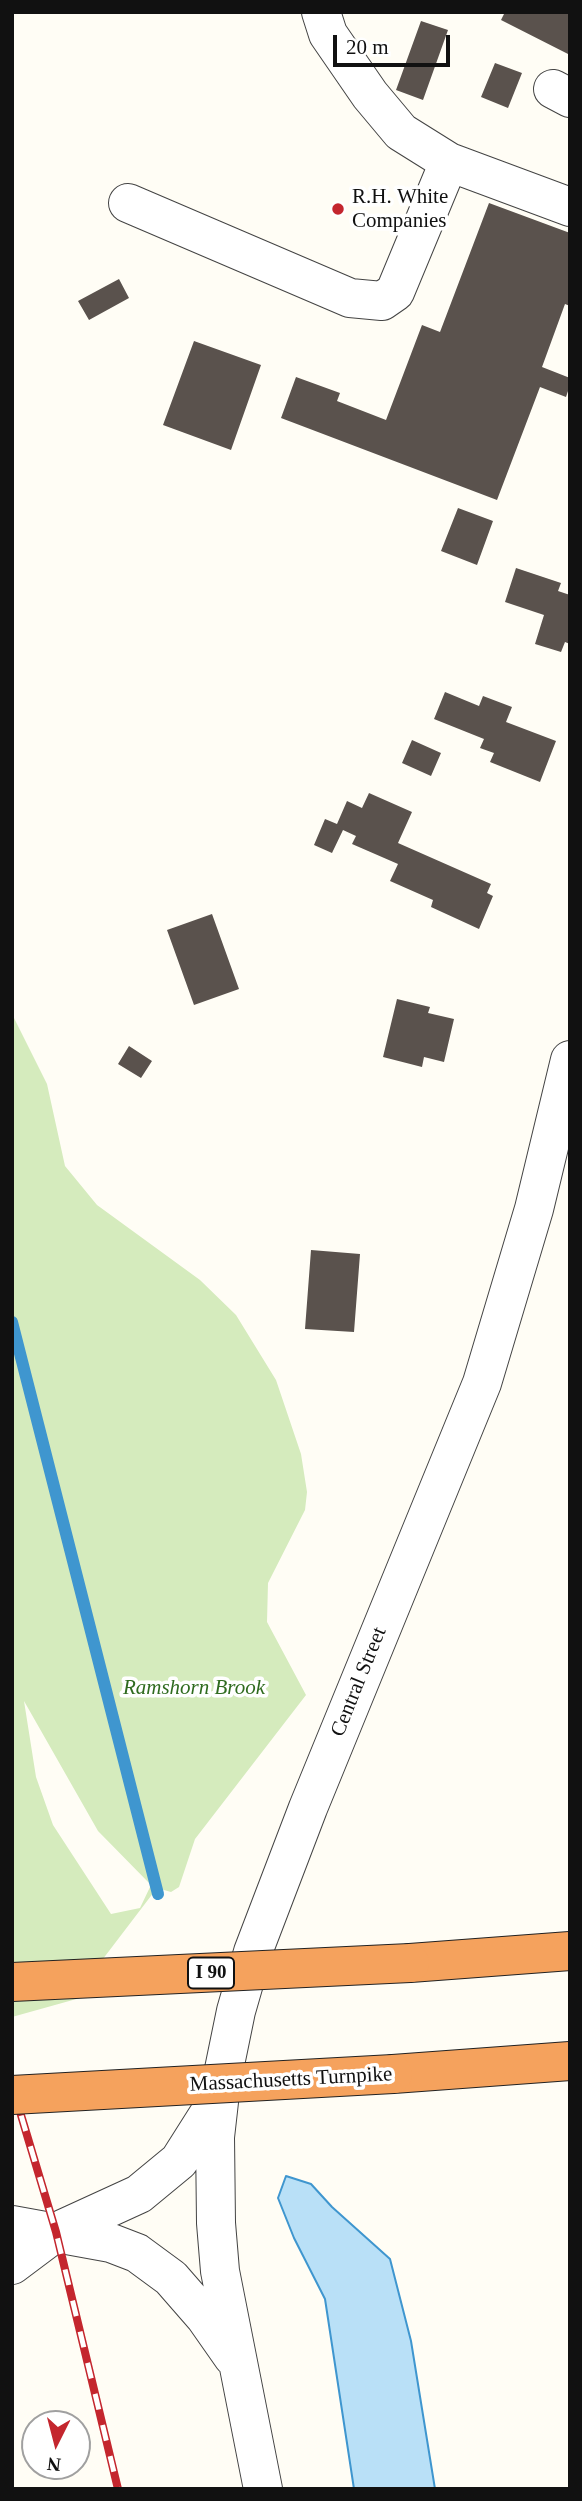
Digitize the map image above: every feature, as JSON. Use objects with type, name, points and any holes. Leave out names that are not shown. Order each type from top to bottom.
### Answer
[{"type":"highway","name":"I 90","points":[[12,1982],[410,1963],[570,1951]]},
{"type":"highway","name":"Massachusetts Turnpike","points":[[12,2095],[570,2062]]},
{"type":"street","points":[[321,12],[328,34],[370,94],[401,132],[449,162],[570,207]]},
{"type":"street","points":[[128,203],[350,298],[382,301],[395,292],[449,162]]},
{"type":"street","name":"Central Street","points":[[12,2265],[56,2232],[139,2194],[178,2161],[220,2096],[240,1999],[271,1904],[482,1383],[534,1209],[570,1060]]},
{"type":"street","points":[[220,2096],[215,2137],[216,2223],[220,2271],[263,2489]]},
{"type":"street","points":[[12,2225],[123,2246],[150,2260],[171,2278],[187,2297],[240,2367]]},
{"type":"green space","points":[[12,1014],[47,1084],[65,1166],[97,1205],[200,1280],[236,1315],[276,1380],[301,1454],[307,1492],[305,1510],[268,1583],[267,1622],[306,1695],[195,1839],[179,1887],[171,1892],[157,1888],[93,1972],[80,1998],[12,2017]],"holes":[[[24,1701],[98,1831],[151,1885],[140,1908],[111,1914],[53,1825],[36,1777]]]},
{"type":"water","points":[[286,2176],[311,2184],[332,2207],[390,2259],[411,2341],[435,2489],[354,2489],[325,2299],[294,2238],[278,2198]]},
{"type":"building","points":[[505,12],[570,12],[570,55],[501,20]]},
{"type":"building","points":[[421,21],[448,30],[423,100],[396,90]]},
{"type":"building","points":[[495,63],[522,73],[508,108],[481,97]]},
{"type":"building","points":[[489,203],[570,233],[570,306],[565,304],[542,367],[570,378],[570,385],[566,397],[540,387],[497,500],[281,418],[296,377],[340,393],[337,401],[386,420],[422,325],[440,332]]},
{"type":"building","points":[[119,279],[129,298],[89,320],[78,301]]},
{"type":"building","points":[[194,341],[261,365],[231,450],[163,425]]},
{"type":"building","points":[[458,508],[493,521],[477,565],[441,551]]},
{"type":"building","points":[[516,568],[561,583],[558,591],[570,595],[570,644],[565,642],[561,652],[535,644],[544,615],[505,602]]},
{"type":"building","points":[[445,692],[479,706],[483,696],[512,707],[506,722],[556,741],[540,782],[490,762],[494,753],[480,748],[484,739],[434,719]]},
{"type":"building","points":[[412,740],[441,753],[431,776],[402,763]]},
{"type":"building","points":[[369,793],[412,812],[398,843],[491,884],[487,893],[493,896],[479,929],[431,907],[433,900],[390,881],[398,864],[352,844],[356,836],[343,830],[332,853],[314,845],[325,819],[337,824],[347,801],[362,808]]},
{"type":"building","points":[[212,914],[239,989],[194,1005],[167,930]]},
{"type":"building","points":[[397,999],[430,1007],[428,1013],[454,1019],[444,1062],[424,1057],[422,1067],[383,1057]]},
{"type":"building","points":[[129,1046],[152,1061],[141,1078],[118,1064]]},
{"type":"building","points":[[311,1250],[360,1254],[354,1332],[305,1329]]},
{"type":"waterway","name":"Ramshorn Brook","points":[[12,1322],[158,1894]]},
{"type":"railway","points":[[12,2085],[56,2232],[118,2489]]},
{"type":"place","name":"R.H. White Companies","points":[[338,209]]}]
